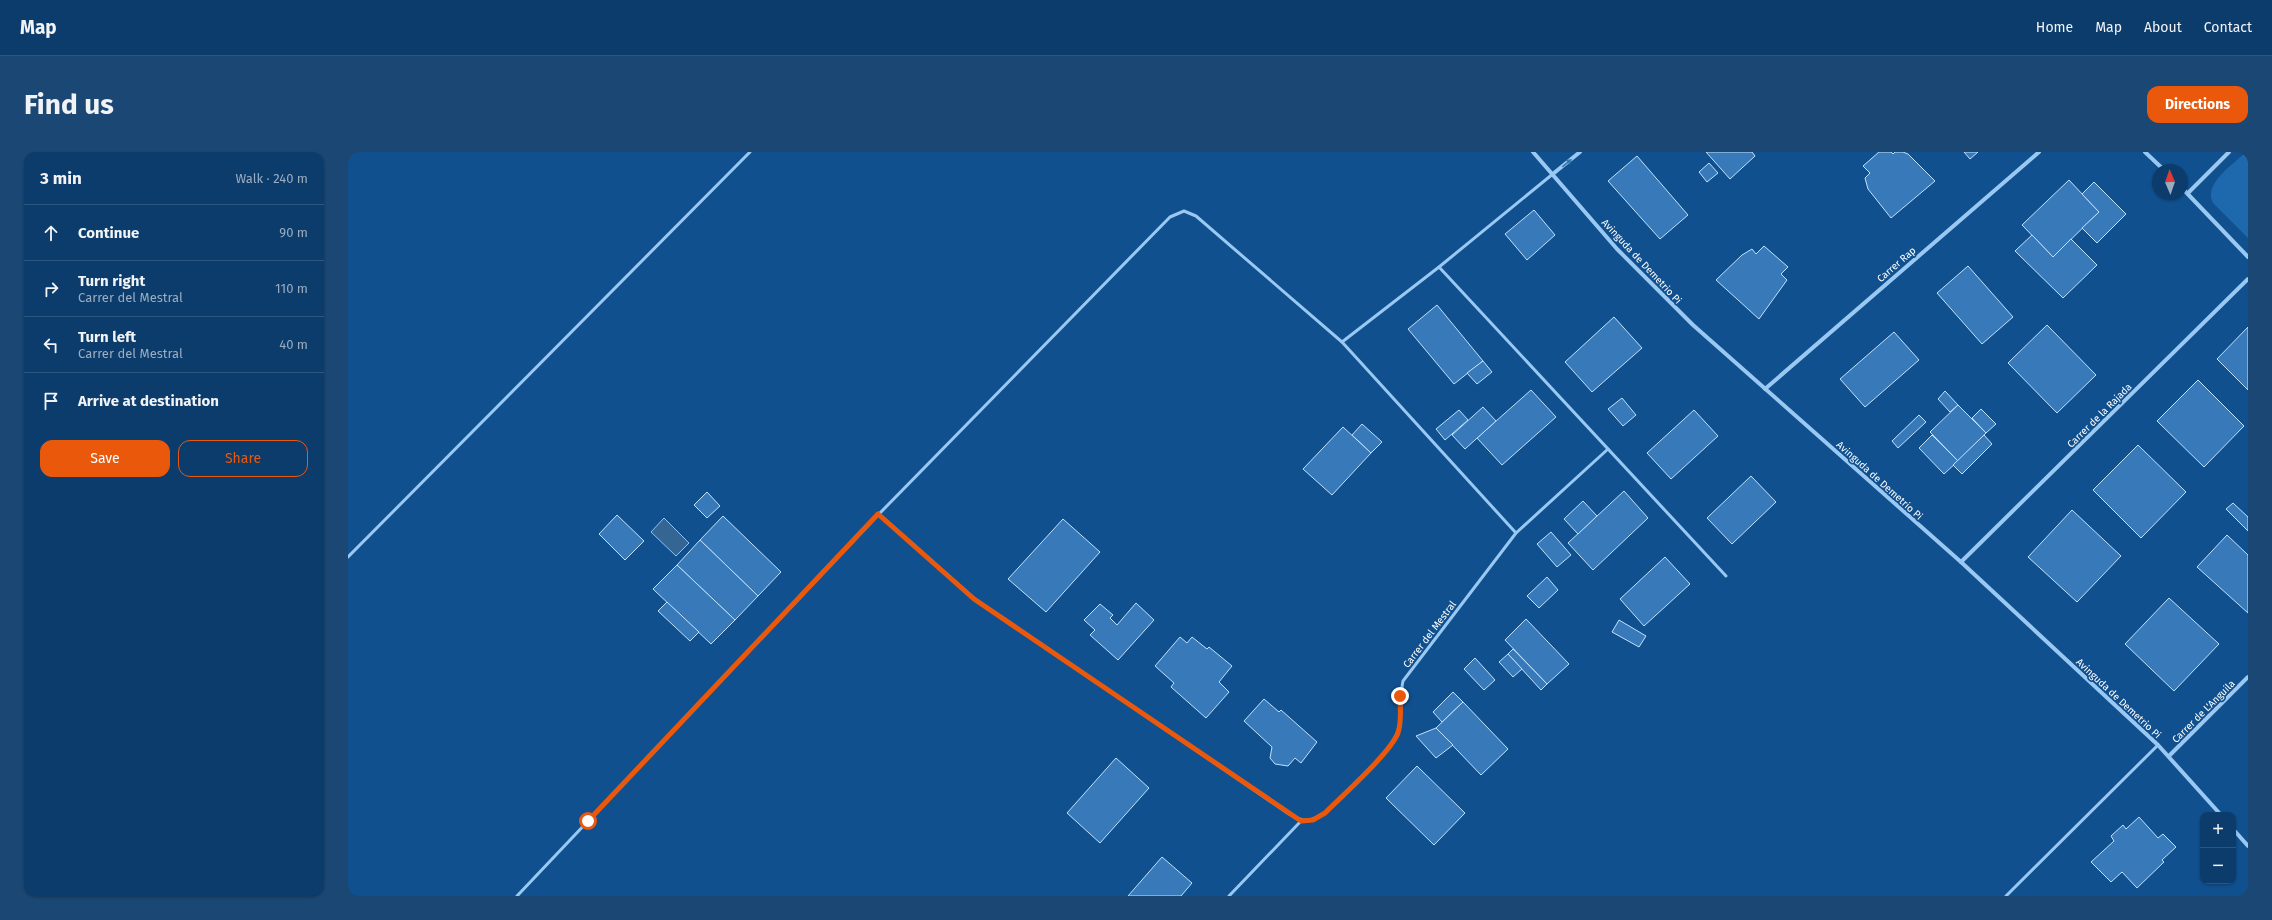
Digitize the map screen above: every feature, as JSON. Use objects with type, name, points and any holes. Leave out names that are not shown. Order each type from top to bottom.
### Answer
[{"type":"street","name":"Avinguda de Demetrio Pi","points":[[1533,152],[1554,174],[1617,249],[1660,293],[1765,389],[1961,562],[2158,745],[2218,812]]},
{"type":"street","points":[[1554,174],[1580,152]]},
{"type":"street","name":"Carrer Rap","points":[[1765,389],[2039,152]]},
{"type":"street","points":[[2145,152],[2158,164]]},
{"type":"street","points":[[2229,152],[2188,193],[2248,257]]},
{"type":"street","name":"Carrer de la Rajada","points":[[1961,562],[2248,279]]},
{"type":"street","name":"Carrer de L'Anguila","points":[[2169,756],[2248,677]]},
{"type":"street","points":[[2236,832],[2248,846]]},
{"type":"lane","points":[[348,557],[750,152]]},
{"type":"lane","points":[[1342,342],[1439,267],[1554,174]]},
{"type":"lane","points":[[517,896],[878,514],[1170,216],[1184,211],[1196,216],[1342,342],[1516,533]]},
{"type":"lane","points":[[1439,267],[1726,576]]},
{"type":"lane","name":"Carrer del Mestral","points":[[1301,821],[1313,820],[1325,813],[1390,746],[1398,732],[1401,716],[1400,696],[1403,681],[1516,533],[1608,448]]},
{"type":"lane","points":[[878,514],[974,599],[1301,821],[1229,896]]},
{"type":"lane","points":[[2006,896],[2158,745]]},
{"type":"shaded area","points":[[2246,152],[2248,152],[2248,238],[2213,203],[2211,196],[2212,188],[2221,175]]},
{"type":"shaded area","points":[[664,518],[689,543],[676,556],[651,532]]},
{"type":"building","points":[[1706,152],[1752,152],[1755,156],[1730,179]]},
{"type":"building","points":[[1879,152],[1891,152],[1893,154],[1895,152],[1903,152],[1908,154],[1935,181],[1891,218],[1868,189],[1865,178],[1870,173],[1863,166]]},
{"type":"building","points":[[1964,152],[1978,152],[1970,159]]},
{"type":"building","points":[[1637,156],[1688,215],[1660,239],[1608,181]]},
{"type":"building","points":[[1709,163],[1718,173],[1707,182],[1699,172]]},
{"type":"building","points":[[2069,180],[2099,212],[2053,257],[2022,225]]},
{"type":"building","points":[[2094,182],[2126,214],[2097,243],[2082,228],[2099,212],[2082,194]]},
{"type":"building","points":[[1534,210],[1555,235],[1527,260],[1505,234]]},
{"type":"building","points":[[2032,235],[2053,257],[2071,239],[2097,265],[2063,298],[2015,251]]},
{"type":"building","points":[[1764,246],[1788,267],[1781,274],[1787,280],[1759,319],[1716,280],[1742,255],[1752,249],[1756,254]]},
{"type":"building","points":[[1968,266],[2013,317],[1982,344],[1937,293]]},
{"type":"building","points":[[1437,305],[1483,361],[1454,384],[1408,329]]},
{"type":"building","points":[[1614,317],[1642,348],[1592,392],[1565,362]]},
{"type":"building","points":[[2047,325],[2096,375],[2057,413],[2008,363]]},
{"type":"building","points":[[2248,327],[2248,390],[2217,359]]},
{"type":"building","points":[[1894,332],[1919,360],[1865,407],[1840,379]]},
{"type":"building","points":[[1483,361],[1492,372],[1477,384],[1467,373]]},
{"type":"building","points":[[2198,380],[2244,426],[2204,467],[2157,421]]},
{"type":"building","points":[[1531,390],[1556,417],[1502,465],[1477,438]]},
{"type":"building","points":[[1945,391],[1958,405],[1950,412],[1938,399]]},
{"type":"building","points":[[1622,398],[1636,415],[1623,426],[1608,409]]},
{"type":"building","points":[[1958,405],[1986,433],[1958,461],[1930,432]]},
{"type":"building","points":[[1483,407],[1496,421],[1465,449],[1452,435]]},
{"type":"building","points":[[1981,409],[1996,424],[1986,433],[1972,418]]},
{"type":"building","points":[[1459,410],[1468,420],[1445,440],[1436,429]]},
{"type":"building","points":[[1694,410],[1718,436],[1671,479],[1647,453]]},
{"type":"building","points":[[1919,415],[1926,422],[1898,448],[1892,441]]},
{"type":"building","points":[[1362,424],[1382,442],[1371,453],[1352,435]]},
{"type":"building","points":[[1343,427],[1371,453],[1332,495],[1303,469]]},
{"type":"building","points":[[1932,435],[1958,461],[1944,474],[1919,448]]},
{"type":"building","points":[[1984,435],[1992,444],[1962,474],[1953,465]]},
{"type":"building","points":[[2138,445],[2186,492],[2141,538],[2093,490]]},
{"type":"building","points":[[1751,476],[1776,502],[1732,544],[1707,518]]},
{"type":"building","points":[[1624,491],[1648,518],[1593,570],[1568,543]]},
{"type":"building","points":[[707,492],[720,506],[707,518],[694,505]]},
{"type":"building","points":[[1583,501],[1597,516],[1578,534],[1564,519]]},
{"type":"building","points":[[2233,503],[2248,517],[2248,531],[2226,509]]},
{"type":"building","points":[[2072,510],[2121,556],[2077,602],[2028,557]]},
{"type":"building","points":[[617,515],[644,541],[625,560],[599,534]]},
{"type":"building","points":[[723,516],[781,572],[758,596],[700,540]]},
{"type":"building","points":[[1063,519],[1100,552],[1046,612],[1008,579]]},
{"type":"building","points":[[1551,532],[1571,555],[1557,567],[1537,544]]},
{"type":"building","points":[[2227,535],[2248,555],[2248,613],[2197,567]]},
{"type":"building","points":[[700,540],[758,596],[735,620],[677,565]]},
{"type":"building","points":[[1665,557],[1690,584],[1644,626],[1620,599]]},
{"type":"building","points":[[677,565],[735,620],[711,644],[653,589]]},
{"type":"building","points":[[1547,577],[1558,590],[1539,608],[1527,596]]},
{"type":"building","points":[[2169,598],[2219,644],[2174,691],[2125,644]]},
{"type":"building","points":[[667,602],[699,632],[690,641],[658,611]]},
{"type":"building","points":[[1136,603],[1154,620],[1118,660],[1090,635],[1095,630],[1084,620],[1100,604],[1113,615],[1110,618],[1117,625]]},
{"type":"building","points":[[1526,619],[1569,664],[1547,684],[1505,640]]},
{"type":"building","points":[[1619,620],[1646,636],[1639,647],[1612,632]]},
{"type":"building","points":[[1180,637],[1187,643],[1192,637],[1207,649],[1209,647],[1232,666],[1219,682],[1229,692],[1206,718],[1171,687],[1174,683],[1155,666]]},
{"type":"building","points":[[1513,649],[1547,684],[1541,690],[1508,654]]},
{"type":"building","points":[[1508,654],[1522,669],[1513,677],[1499,662]]},
{"type":"building","points":[[1475,658],[1495,680],[1484,690],[1464,669]]},
{"type":"building","points":[[1453,692],[1463,702],[1442,722],[1433,712]]},
{"type":"building","points":[[1264,699],[1279,712],[1281,710],[1317,742],[1301,763],[1295,758],[1288,766],[1275,764],[1270,758],[1272,747],[1244,721]]},
{"type":"building","points":[[1463,702],[1508,749],[1481,775],[1436,728]]},
{"type":"building","points":[[1436,728],[1453,745],[1436,758],[1416,736]]},
{"type":"building","points":[[1116,758],[1149,788],[1100,843],[1067,813]]},
{"type":"building","points":[[1417,766],[1465,813],[1434,845],[1386,798]]},
{"type":"building","points":[[2139,817],[2158,838],[2163,834],[2176,847],[2162,860],[2164,862],[2137,888],[2122,872],[2111,882],[2091,862],[2114,841],[2111,836],[2123,825],[2126,829]]},
{"type":"building","points":[[1162,857],[1192,883],[1181,896],[1128,896]]},
{"type":"route","points":[[588,821],[878,514],[974,599],[1301,821],[1313,820],[1325,813],[1390,746],[1398,732],[1401,716],[1400,696]]}]
